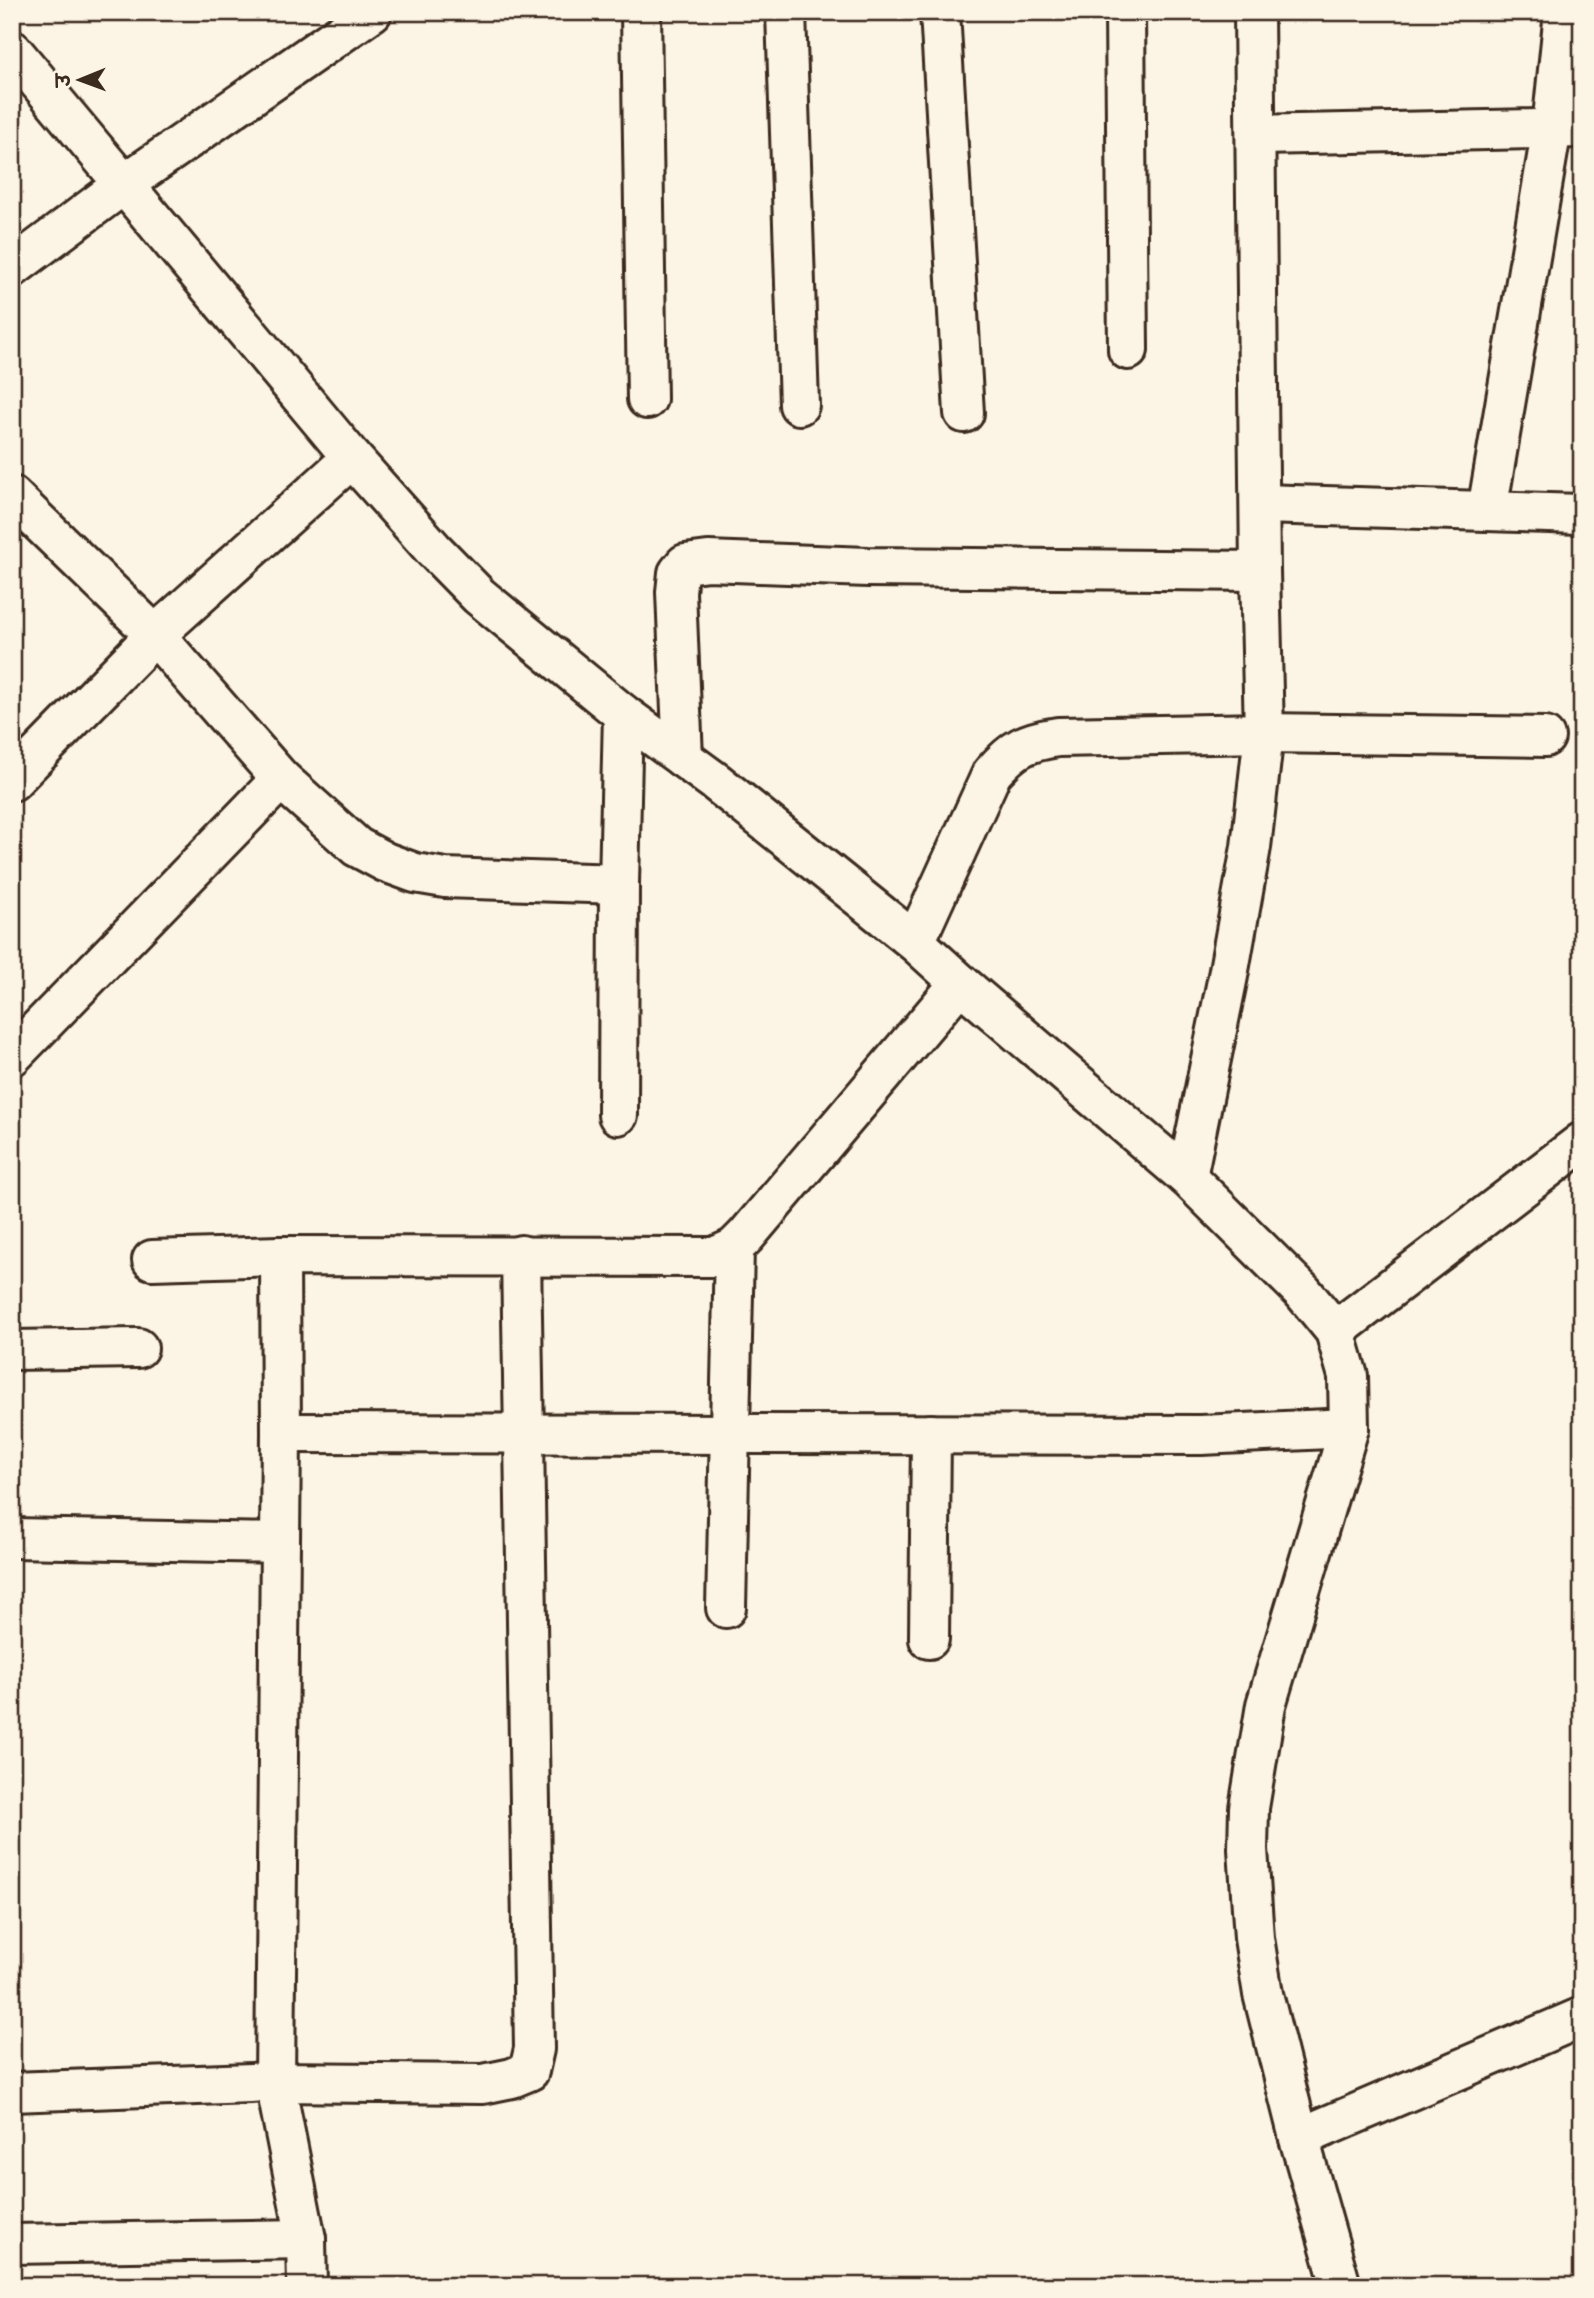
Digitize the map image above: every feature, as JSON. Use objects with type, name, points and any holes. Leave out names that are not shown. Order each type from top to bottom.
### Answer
[{"type":"street","points":[[12,268],[124,184],[372,12]]},
{"type":"street","points":[[641,12],[647,398]]},
{"type":"street","points":[[786,12],[799,405]]},
{"type":"street","points":[[940,12],[964,413]]},
{"type":"street","points":[[1125,12],[1128,351]]},
{"type":"street","points":[[1187,1177],[1251,847],[1264,733],[1254,12]]},
{"type":"street","points":[[1487,512],[1567,128],[1564,12]]},
{"type":"street","points":[[12,50],[352,458],[479,596],[623,714],[683,758],[915,942],[960,984],[1187,1177],[1303,1292],[1335,1331],[1348,1376],[1349,1428],[1266,1705],[1249,1808],[1248,1849],[1254,1938],[1263,1994],[1299,2138],[1328,2281]]},
{"type":"street","points":[[1256,135],[1567,128]]},
{"type":"street","points":[[12,780],[155,635],[352,458]]},
{"type":"street","points":[[12,496],[155,635],[281,779],[357,846],[385,862],[415,873],[445,877],[619,884]]},
{"type":"street","points":[[1260,504],[1582,514]]},
{"type":"street","points":[[683,758],[676,592],[678,573],[685,564],[708,561],[868,567],[1260,571]]},
{"type":"street","points":[[618,1115],[623,714]]},
{"type":"street","points":[[915,942],[992,774],[1009,754],[1030,741],[1058,737],[1264,733],[1545,737]]},
{"type":"street","points":[[12,1056],[281,779]]},
{"type":"street","points":[[152,1260],[280,1256],[714,1257],[734,1248],[746,1236],[960,984]]},
{"type":"street","points":[[1335,1331],[1582,1142]]},
{"type":"street","points":[[726,1608],[734,1248]]},
{"type":"street","points":[[12,2092],[275,2082],[483,2084],[512,2078],[529,2071],[534,2049],[521,1255]]},
{"type":"street","points":[[280,1256],[275,2082],[306,2239],[307,2286]]},
{"type":"street","points":[[12,1350],[138,1348]]},
{"type":"street","points":[[281,1433],[1201,1435],[1349,1428]]},
{"type":"street","points":[[929,1639],[931,1434]]},
{"type":"street","points":[[12,1538],[280,1543]]},
{"type":"street","points":[[1299,2138],[1582,2017]]},
{"type":"street","points":[[12,2244],[306,2239]]}]
